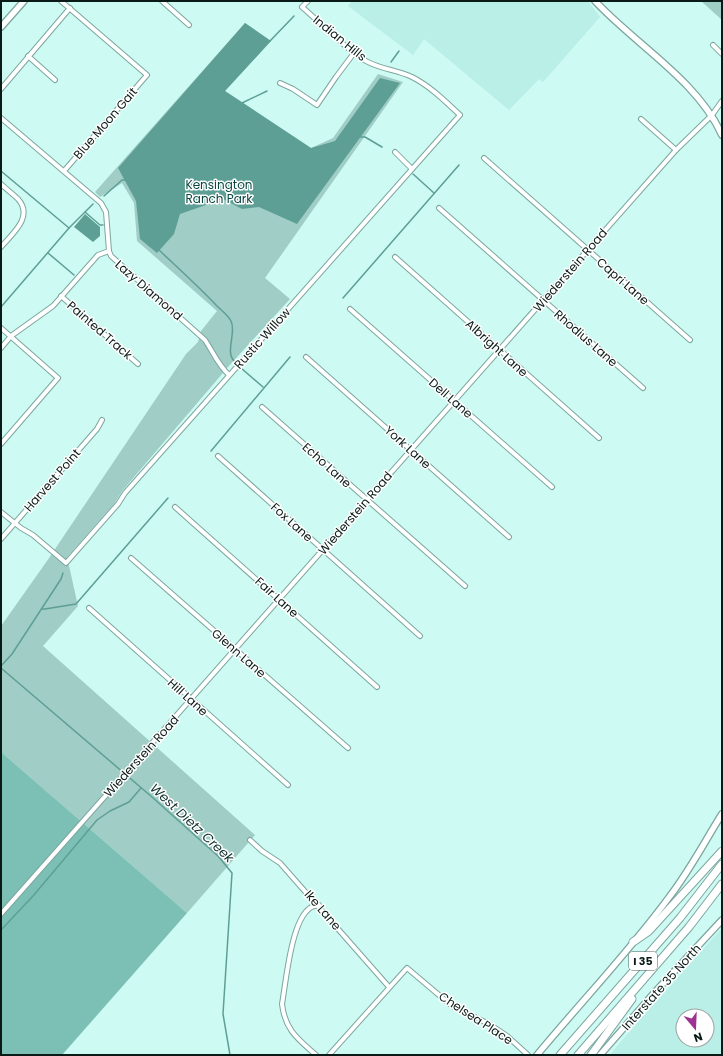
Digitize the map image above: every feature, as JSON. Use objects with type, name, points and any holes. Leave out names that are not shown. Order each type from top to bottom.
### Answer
[{"type":"highway","points":[[633,942],[649,932],[722,851]]},
{"type":"highway","name":"I 35","points":[[560,1055],[680,918],[722,864]]},
{"type":"highway","name":"I 35","points":[[578,1055],[693,922],[722,884]]},
{"type":"highway","points":[[591,1055],[621,1016],[650,972]]},
{"type":"main road","points":[[1,27],[24,1]]},
{"type":"main road","points":[[595,1],[695,94],[712,114],[722,135]]},
{"type":"main road","points":[[537,1055],[671,896],[722,814]]},
{"type":"main road","name":"Interstate 35 North","points":[[600,1055],[656,991],[722,920]]},
{"type":"street","points":[[1,89],[70,8],[61,1]]},
{"type":"street","points":[[162,1],[189,25]]},
{"type":"street","name":"Indian Hills","points":[[308,1],[302,7],[354,53],[375,65],[411,77],[421,82],[433,90],[460,115]]},
{"type":"street","name":"Blue Moon Gait","points":[[64,171],[147,75],[70,8]]},
{"type":"street","points":[[713,45],[722,54]]},
{"type":"street","points":[[280,83],[293,89],[317,105],[354,53]]},
{"type":"street","points":[[28,56],[55,80]]},
{"type":"street","name":"Wiederstein Road","points":[[1,914],[676,150],[712,114],[722,101]]},
{"type":"street","name":"Rustic Willow","points":[[14,523],[34,535],[66,563],[228,375],[460,115]]},
{"type":"street","name":"Lazy Diamond","points":[[1,118],[101,203],[106,212],[110,256],[205,340],[221,368],[228,375]]},
{"type":"street","points":[[641,119],[676,150]]},
{"type":"street","points":[[395,152],[412,168]]},
{"type":"street","name":"Capri Lane","points":[[484,158],[690,340]]},
{"type":"street","points":[[1,184],[19,200],[24,213],[23,220],[19,227],[1,247]]},
{"type":"street","name":"Rhodius Lane","points":[[439,208],[643,388]]},
{"type":"street","points":[[1,348],[11,336],[53,306],[98,255],[109,251]]},
{"type":"street","name":"Albright Lane","points":[[395,257],[599,438]]},
{"type":"street","name":"Painted Track","points":[[61,296],[138,364]]},
{"type":"street","name":"Dell Lane","points":[[350,308],[552,487]]},
{"type":"street","points":[[1,328],[58,378],[1,444]]},
{"type":"street","name":"York Lane","points":[[306,357],[509,537]]},
{"type":"street","name":"Echo Lane","points":[[262,407],[465,586]]},
{"type":"street","name":"Harvest Point","points":[[1,539],[97,429],[102,420]]},
{"type":"street","name":"Fox Lane","points":[[218,456],[420,636]]},
{"type":"street","name":"Fair Lane","points":[[175,507],[377,687]]},
{"type":"street","points":[[1,512],[14,523]]},
{"type":"street","name":"Glenn Lane","points":[[131,558],[348,748]]},
{"type":"street","name":"Hill Lane","points":[[89,608],[288,785]]},
{"type":"street","name":"Ike Lane","points":[[250,840],[262,851],[280,863],[319,905],[389,987]]},
{"type":"street","points":[[316,1055],[295,1037],[290,1030],[283,1014],[282,1004],[296,930],[305,913],[310,908],[319,905]]},
{"type":"street","name":"Chelsea Place","points":[[389,987],[407,968],[452,1006],[489,1024],[507,1036],[528,1055]]},
{"type":"street","points":[[329,1055],[389,987]]},
{"type":"shaded area","points":[[352,1],[588,1],[600,17],[543,82],[539,79],[509,110],[424,39],[413,55],[348,6]]},
{"type":"shaded area","points":[[245,23],[271,41],[225,91],[311,148],[335,141],[380,78],[400,83],[297,224],[259,207],[242,209],[223,199],[180,214],[174,234],[157,253],[140,239],[136,201],[118,168]]},
{"type":"shaded area","points":[[85,214],[100,227],[100,236],[93,242],[74,227]]},
{"type":"shaded area","points":[[1,752],[187,913],[62,1055],[1,1055]]},
{"type":"shaded area","points":[[722,928],[722,1055],[610,1055],[623,1039]]},
{"type":"green space","points":[[701,1],[722,1],[722,20]]},
{"type":"green space","name":"Kensington Ranch Park","points":[[245,23],[271,41],[225,91],[311,148],[333,138],[378,74],[403,82],[265,278],[290,299],[228,367],[123,490],[114,504],[67,557],[78,606],[43,646],[255,835],[187,913],[1,752],[1,626],[47,561],[186,354],[198,342],[201,331],[217,311],[137,241],[134,203],[122,183],[100,197],[95,192]]},
{"type":"waterway","points":[[270,41],[294,16]]},
{"type":"waterway","points":[[391,62],[399,51]]},
{"type":"waterway","points":[[242,103],[267,91]]},
{"type":"waterway","points":[[360,137],[365,137],[382,147]]},
{"type":"waterway","points":[[343,298],[459,165]]},
{"type":"waterway","points":[[1,171],[69,228],[93,204]]},
{"type":"waterway","points":[[413,174],[434,193]]},
{"type":"waterway","points":[[104,196],[122,180],[125,180]]},
{"type":"waterway","points":[[85,212],[100,225],[103,225]]},
{"type":"waterway","points":[[1,307],[69,228]]},
{"type":"waterway","points":[[159,250],[230,319],[233,331],[230,348],[232,358],[235,362]]},
{"type":"waterway","points":[[48,253],[74,275]]},
{"type":"waterway","points":[[211,451],[290,357]]},
{"type":"waterway","points":[[241,368],[263,387]]},
{"type":"waterway","points":[[42,609],[76,604],[168,498]]},
{"type":"waterway","points":[[1,666],[12,654],[61,579],[63,573]]},
{"type":"waterway","name":"West Dietz Creek","points":[[1,668],[152,797],[218,856],[232,873],[223,1014],[230,1055]]},
{"type":"waterway","points":[[1,930],[33,896],[97,820],[110,811],[129,802],[141,788]]}]
